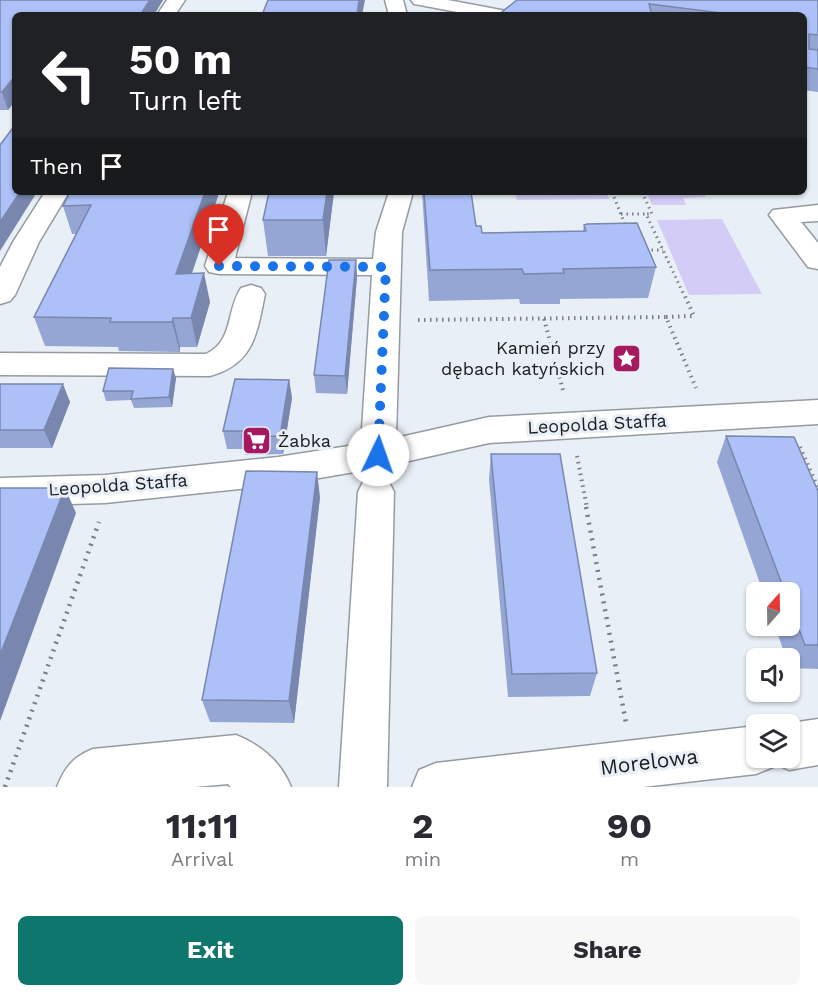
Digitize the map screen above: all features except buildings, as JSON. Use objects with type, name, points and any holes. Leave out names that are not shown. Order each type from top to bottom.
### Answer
[{"type":"street","points":[[420,0],[485,12]]},
{"type":"street","points":[[0,295],[26,242],[55,195]]},
{"type":"street","points":[[239,195],[219,266],[386,267]]},
{"type":"street","points":[[363,787],[386,267],[389,232],[400,195]]},
{"type":"street","points":[[818,213],[782,215],[818,261]]},
{"type":"street","points":[[0,364],[210,365],[232,354],[238,343],[251,294]]},
{"type":"street","name":"Leopolda Staffa","points":[[0,492],[105,489],[278,471],[377,473],[489,430],[818,412]]},
{"type":"street","points":[[800,744],[818,742]]},
{"type":"street","name":"Morelowa","points":[[436,787],[746,751]]},
{"type":"street","points":[[81,787],[93,773],[236,759],[267,787]]},
{"type":"path","points":[[613,195],[628,232]]},
{"type":"path","points":[[621,214],[652,214],[643,195]]},
{"type":"path","points":[[418,310],[418,320],[694,316],[646,214]]},
{"type":"path","points":[[642,250],[663,250]]},
{"type":"path","points":[[666,317],[699,394]]},
{"type":"path","points":[[544,319],[566,402]]},
{"type":"path","points":[[575,446],[628,733]]},
{"type":"path","points":[[800,447],[818,488]]},
{"type":"path","points":[[5,787],[100,520]]},
{"type":"shaded area","points":[[516,195],[608,195],[609,199],[517,200]]},
{"type":"shaded area","points":[[647,195],[705,195],[706,197],[683,198],[686,205],[652,205]]},
{"type":"shaded area","points":[[722,219],[762,294],[689,295],[657,220]]},
{"type":"place","name":"Kamień przy dębach katyńskich","points":[[626,358]]},
{"type":"place","name":"Żabka","points":[[257,441]]},
{"type":"route","points":[[219,266],[386,267],[378,455]]}]
